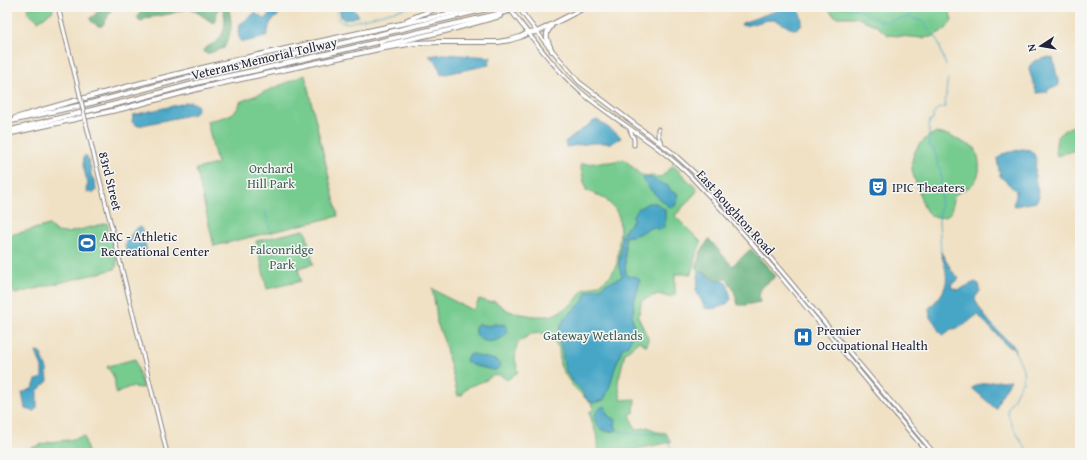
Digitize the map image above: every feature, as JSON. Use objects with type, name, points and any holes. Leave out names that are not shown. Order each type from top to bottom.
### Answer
[{"type":"highway","points":[[376,29],[413,19],[440,7]]},
{"type":"highway","points":[[7,121],[62,104],[201,69],[376,29],[481,7]]},
{"type":"highway","name":"Veterans Memorial Tollway","points":[[7,121],[91,104],[202,74],[301,53],[495,7]]},
{"type":"highway","name":"Veterans Memorial Tollway","points":[[7,130],[204,81],[253,71],[526,7]]},
{"type":"highway","points":[[338,57],[415,43],[498,42],[520,37],[528,33],[537,32],[586,7]]},
{"type":"highway","points":[[7,134],[64,122],[205,87],[483,22],[498,17],[508,10]]},
{"type":"highway","points":[[552,51],[547,39],[547,33],[556,23]]},
{"type":"main road","name":"83rd Street","points":[[58,7],[167,453]]},
{"type":"main road","name":"East Boughton Road","points":[[518,7],[552,51],[579,82],[664,146],[696,174],[744,227],[934,453]]},
{"type":"main road","name":"East Boughton Road","points":[[508,10],[519,21],[548,58],[586,96],[678,165],[691,178],[764,257],[928,453]]},
{"type":"main road","points":[[629,128],[634,138],[634,145]]},
{"type":"main road","points":[[658,129],[658,136],[664,146]]},
{"type":"green space","points":[[29,7],[52,7],[53,11],[38,21],[27,13]]},
{"type":"green space","points":[[100,7],[113,7],[102,26],[98,26],[91,21],[90,18],[94,16]]},
{"type":"green space","points":[[140,7],[228,7],[231,18],[229,37],[224,48],[207,54],[204,52],[203,50],[217,41],[224,30],[225,17],[222,8],[219,8],[217,11],[216,21],[213,23],[192,9],[185,9],[170,14],[146,18],[142,21],[139,20],[137,16],[140,14]]},
{"type":"green space","points":[[827,7],[947,7],[952,21],[945,30],[931,37],[922,38],[888,35],[875,25],[856,17],[837,17],[833,15]]},
{"type":"green space","name":"Orchard Hill Park","points":[[305,75],[338,216],[214,246],[196,169],[217,164],[207,121],[232,114],[236,111],[240,102]]},
{"type":"green space","points":[[1074,126],[1078,146],[1076,150],[1057,156],[1056,146],[1058,137],[1064,130]]},
{"type":"green space","points":[[935,133],[948,135],[975,148],[979,160],[979,172],[974,182],[956,194],[953,200],[951,212],[947,216],[942,217],[931,215],[926,210],[921,200],[912,169],[913,157],[918,147],[925,139]]},
{"type":"green space","name":"Gateway Wetlands","points":[[624,159],[641,175],[661,177],[673,165],[698,190],[675,216],[701,242],[691,274],[675,274],[675,295],[668,297],[658,294],[642,300],[638,317],[648,338],[647,346],[639,341],[625,353],[618,382],[621,400],[635,399],[634,413],[630,414],[635,430],[648,427],[656,432],[666,433],[671,442],[618,453],[598,453],[598,440],[589,412],[594,409],[593,406],[572,385],[560,365],[559,348],[550,336],[543,333],[531,334],[517,344],[515,359],[518,372],[507,380],[500,375],[494,375],[469,387],[462,395],[458,396],[444,341],[437,323],[432,288],[444,296],[472,310],[476,306],[479,299],[489,302],[494,301],[509,311],[534,316],[550,316],[568,307],[576,300],[583,290],[600,284],[611,275],[617,264],[620,231],[619,217],[615,209],[605,199],[586,190],[580,164],[611,162]]},
{"type":"green space","points":[[107,223],[117,261],[115,269],[15,294],[13,292],[7,269],[7,236],[49,225],[57,232],[67,233]]},
{"type":"green space","name":"Falconridge Park","points":[[304,230],[306,232],[313,264],[298,268],[301,281],[267,289],[256,241]]},
{"type":"green space","points":[[709,239],[732,266],[751,249],[776,276],[761,290],[759,297],[760,302],[738,305],[734,291],[727,278],[716,280],[696,269],[700,253]]},
{"type":"green space","points":[[135,359],[143,388],[129,387],[116,394],[114,377],[107,368],[108,366]]},
{"type":"green space","points":[[84,436],[88,453],[16,453],[49,442],[69,440]]},
{"type":"water","points":[[270,7],[277,7],[278,16],[270,23],[266,37],[244,42],[240,41],[238,32],[239,25],[256,12],[257,16],[260,15],[266,19]]},
{"type":"water","points":[[339,7],[352,7],[359,16],[344,20],[341,17]]},
{"type":"water","points":[[787,7],[798,7],[802,22],[798,28],[791,28],[775,20],[741,25],[742,23]]},
{"type":"water","points":[[443,54],[492,57],[489,65],[441,75],[437,64],[429,56]]},
{"type":"water","points":[[1049,57],[1053,58],[1059,85],[1050,88],[1047,92],[1037,93],[1029,70],[1030,65],[1034,61]]},
{"type":"water","points":[[190,102],[197,105],[198,109],[194,114],[138,126],[132,122],[133,115]]},
{"type":"water","points":[[597,120],[621,138],[612,143],[592,143],[566,147],[566,141]]},
{"type":"water","points":[[1022,149],[1030,150],[1036,159],[1035,177],[1039,197],[1036,202],[1015,206],[1013,204],[1016,197],[1016,191],[1000,176],[997,159],[1002,154]]},
{"type":"water","points":[[84,156],[87,156],[91,169],[91,175],[95,182],[96,191],[94,193],[87,192],[86,189],[88,184],[83,166]]},
{"type":"water","points":[[644,177],[653,179],[668,186],[672,192],[677,193],[678,199],[674,207],[671,208],[656,195],[643,179]]},
{"type":"water","points":[[648,203],[656,203],[665,210],[665,225],[662,229],[657,229],[654,227],[633,236],[625,236],[626,275],[630,277],[635,276],[640,280],[633,302],[634,308],[632,316],[635,330],[628,345],[622,349],[604,400],[593,403],[587,399],[565,370],[561,345],[558,341],[559,329],[568,315],[583,301],[586,292],[603,287],[605,284],[622,277],[619,266],[622,235],[633,221],[633,215],[638,209]]},
{"type":"water","points":[[141,227],[147,254],[138,257],[128,256],[125,245],[128,238],[137,228]]},
{"type":"water","points":[[941,252],[952,271],[959,278],[956,282],[952,283],[951,287],[958,290],[975,282],[979,284],[980,291],[975,298],[977,304],[991,323],[1013,345],[1014,348],[1006,345],[978,315],[961,327],[951,329],[948,333],[943,335],[939,331],[930,318],[929,308],[941,295],[946,284],[946,271]]},
{"type":"water","points":[[699,271],[717,281],[727,283],[731,299],[729,302],[718,308],[705,308],[696,290]]},
{"type":"water","points":[[479,324],[490,326],[494,324],[506,325],[508,332],[499,339],[493,341],[482,340],[475,333],[475,326]]},
{"type":"water","points":[[36,352],[41,354],[47,369],[48,381],[37,391],[37,408],[34,411],[25,409],[22,393],[33,388],[36,380],[42,377],[42,368]]},
{"type":"water","points":[[474,354],[480,357],[496,360],[500,365],[496,370],[493,370],[472,365],[466,361],[468,355]]},
{"type":"water","points":[[1011,380],[1000,398],[996,409],[972,388],[985,383]]},
{"type":"water","points":[[605,406],[608,416],[616,420],[616,431],[602,430],[596,424],[595,416],[597,412],[600,408]]},
{"type":"waterway","points":[[336,7],[338,19],[344,23],[410,7]]},
{"type":"waterway","points":[[845,7],[857,9],[880,21],[889,21],[909,17],[924,22],[931,34],[937,38],[946,66]]},
{"type":"waterway","points":[[909,16],[911,7]]},
{"type":"waterway","points":[[941,252],[939,222],[941,197],[940,183],[942,178],[940,173],[942,168],[938,168],[935,153],[933,152],[934,149],[929,146],[929,128],[930,120],[933,120],[933,115],[937,109],[945,107],[948,79]]},
{"type":"waterway","points":[[254,167],[259,189]]},
{"type":"waterway","points":[[264,208],[270,228]]},
{"type":"waterway","points":[[1015,352],[1023,370],[1023,382],[1021,383],[1009,406],[1008,412],[1015,431],[1029,453]]},
{"type":"waterway","points":[[617,430],[633,434],[655,434],[663,436],[669,443],[672,450]]},
{"type":"place","name":"IPIC Theaters","points":[[878,187]]},
{"type":"place","name":"ARC - Athletic Recreational Center","points":[[87,243]]},
{"type":"place","name":"Premier Occupational Health","points":[[803,337]]}]
